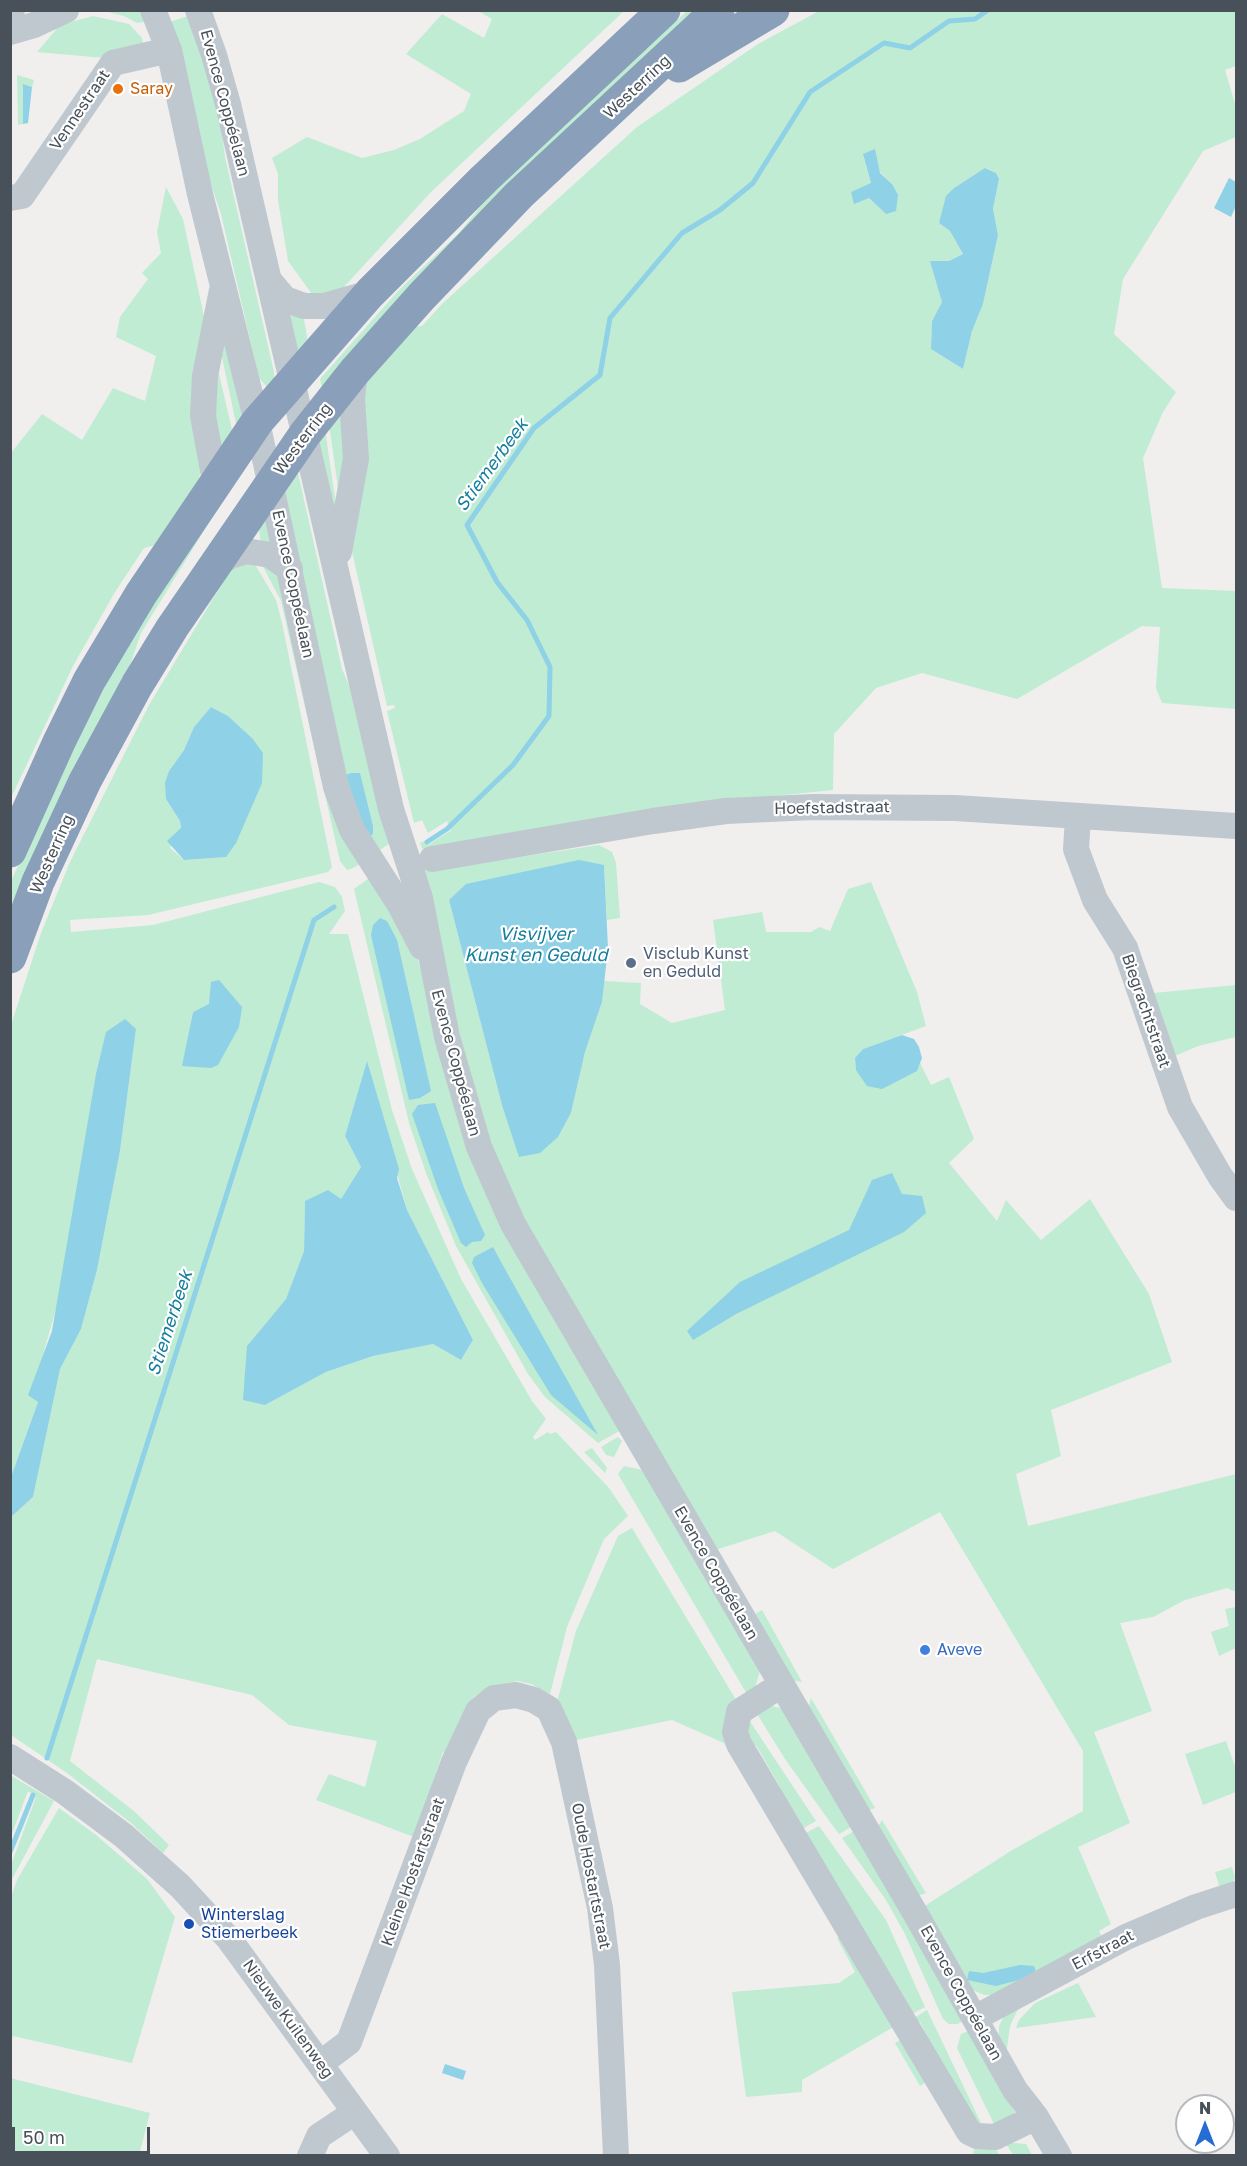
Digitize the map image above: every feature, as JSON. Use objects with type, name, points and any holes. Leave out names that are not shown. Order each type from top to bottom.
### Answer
[{"type":"highway","points":[[10,851],[41,780],[89,681],[141,594],[215,481],[257,422],[292,379],[370,293],[484,179],[664,10]]},
{"type":"highway","name":"Westerring","points":[[10,957],[38,882],[85,781],[137,685],[213,567],[305,434],[355,371],[422,296],[519,195],[624,100],[718,10]]},
{"type":"highway","points":[[624,100],[773,10]]},
{"type":"highway","points":[[10,822],[41,780]]},
{"type":"street","points":[[10,32],[26,28],[66,10]]},
{"type":"street","name":"Evence Coppéelaan","points":[[153,10],[169,50],[271,483],[332,769],[343,809],[363,849],[400,905],[432,966]]},
{"type":"street","name":"Evence Coppéelaan","points":[[198,10],[228,104],[391,809],[420,898],[432,966],[466,1109],[496,1189],[513,1224],[975,2018],[1030,2120],[1059,2156]]},
{"type":"street","name":"Vennestraat","points":[[10,198],[22,196],[112,63],[169,50]]},
{"type":"street","points":[[269,280],[285,300],[304,306],[324,306],[370,293]]},
{"type":"street","points":[[215,481],[202,416],[205,375],[223,284]]},
{"type":"street","points":[[337,570],[339,538],[356,459],[352,399],[355,371]]},
{"type":"street","points":[[213,567],[230,556],[246,551],[270,555],[290,569]]},
{"type":"street","name":"Hoefstadstraat","points":[[432,859],[631,824],[726,811],[813,807],[955,808],[1236,826]]},
{"type":"street","name":"Biegrachtstraat","points":[[1078,817],[1076,849],[1095,900],[1125,948],[1180,1107],[1220,1176],[1236,1198]]},
{"type":"street","points":[[781,1684],[739,1712],[735,1732],[739,1744],[969,2132],[977,2136],[995,2137],[1030,2120],[1039,2156]]},
{"type":"street","name":"Kleine Hostartstraat","points":[[321,2064],[349,2042],[454,1761],[478,1711],[494,1698],[516,1695]]},
{"type":"street","name":"Oude Hostartstraat","points":[[516,1695],[549,1709],[564,1742],[570,1765],[600,1908],[606,1954],[616,2156]]},
{"type":"street","name":"Nieuwe Kuilenweg","points":[[10,1757],[65,1792],[124,1836],[180,1886],[229,1939],[387,2156]]},
{"type":"street","name":"Erfstraat","points":[[975,2018],[1134,1933],[1196,1906],[1236,1894]]},
{"type":"street","points":[[310,2156],[320,2136],[355,2112]]},
{"type":"green space","points":[[104,11],[140,11],[151,21],[137,23],[124,16]]},
{"type":"green space","points":[[478,11],[624,11],[431,192],[343,288],[331,294],[312,294],[288,261],[278,200],[278,174],[272,158],[307,137],[362,158],[394,150],[420,139],[464,111],[471,94],[406,54],[442,14],[484,38],[492,19]]},
{"type":"green space","points":[[687,11],[702,11],[323,392],[320,379],[399,290],[459,233],[496,187]]},
{"type":"green space","points":[[819,11],[1236,11],[1236,66],[1225,70],[1236,107],[1236,137],[1203,151],[1123,279],[1114,334],[1176,392],[1163,412],[1143,458],[1162,588],[1236,591],[1236,709],[1162,703],[1156,688],[1160,627],[1142,626],[1017,699],[922,673],[876,688],[834,734],[833,790],[674,806],[423,851],[420,843],[425,841],[428,845],[450,831],[452,834],[447,821],[428,833],[422,820],[414,823],[387,711],[395,708],[394,705],[387,706],[348,534],[362,383],[408,328],[422,326],[443,303],[637,127],[758,44]],"holes":[[[863,155],[892,184],[886,214],[869,198],[871,183]],[[986,168],[996,173],[999,179],[993,209],[998,235],[983,304],[972,331],[963,369],[931,349],[932,321],[942,302],[949,261],[963,254],[950,231],[939,223],[954,188]]]},
{"type":"green space","points":[[93,16],[129,24],[142,38],[144,48],[105,58],[37,52],[60,25]]},
{"type":"green space","points":[[188,16],[217,95],[225,157],[274,372],[274,380],[267,387],[259,378],[221,214],[201,154],[169,22]]},
{"type":"green space","points":[[17,75],[34,80],[32,87],[23,84],[23,124],[18,125]]},
{"type":"green space","points":[[166,187],[183,219],[205,321],[202,468],[198,481],[156,545],[144,548],[115,592],[73,666],[11,798],[11,453],[42,414],[82,440],[113,388],[145,401],[156,356],[116,337],[120,317],[148,279],[142,273],[161,253],[157,232]]},
{"type":"green space","points":[[286,308],[303,314],[308,342],[297,354]]},
{"type":"green space","points":[[222,330],[245,414],[237,428],[219,343]]},
{"type":"green space","points":[[216,361],[233,434],[220,452],[210,418]]},
{"type":"green space","points":[[339,410],[348,430],[340,502],[329,424]]},
{"type":"green space","points":[[325,429],[337,512],[335,521],[313,448]]},
{"type":"green space","points":[[298,473],[342,669],[362,716],[393,841],[374,854],[351,814],[280,493]]},
{"type":"green space","points":[[264,513],[275,545],[261,545],[258,520]]},
{"type":"green space","points":[[213,516],[141,633],[127,674],[11,917],[11,881],[78,737],[139,621]]},
{"type":"green space","points":[[256,559],[256,566],[276,600],[332,867],[328,872],[148,915],[70,920],[71,932],[153,925],[319,882],[335,887],[342,897],[345,911],[329,934],[348,934],[392,1110],[412,1169],[461,1279],[532,1401],[546,1419],[533,1437],[535,1440],[548,1432],[550,1434],[556,1432],[609,1488],[628,1516],[604,1539],[567,1627],[550,1694],[531,1684],[518,1681],[492,1685],[474,1697],[464,1711],[449,1754],[443,1752],[414,1837],[316,1800],[329,1774],[365,1787],[377,1741],[289,1725],[252,1695],[97,1659],[70,1761],[135,1812],[169,1845],[163,1853],[131,1823],[67,1773],[11,1735],[11,1517],[33,1497],[60,1368],[81,1329],[97,1270],[120,1151],[136,1029],[42,1358],[38,1402],[11,1477],[11,1025],[41,933],[70,862],[149,705],[223,582],[224,571]],"holes":[[[211,707],[228,716],[252,738],[226,857],[184,860],[170,848],[181,829],[180,821],[166,799],[169,771],[184,750],[194,727]],[[210,1004],[183,1066],[193,1012]],[[367,1062],[407,1210],[473,1340],[461,1360],[433,1344],[373,1356],[326,1372],[265,1405],[247,1346],[286,1299],[304,1251],[305,1201],[341,1199],[361,1167],[345,1136]]]},
{"type":"green space","points":[[260,561],[270,566],[282,580],[363,862],[347,870],[340,861],[281,601]]},
{"type":"green space","points":[[599,845],[612,852],[616,863],[620,918],[607,920],[604,865],[449,900],[502,1105],[558,1137],[571,1113],[585,1052],[602,1002],[604,981],[641,983],[640,1004],[672,1023],[725,1010],[713,920],[762,912],[766,932],[811,932],[819,927],[830,931],[848,889],[871,882],[917,992],[926,1026],[863,1049],[855,1058],[856,1070],[916,1071],[920,1063],[931,1085],[949,1077],[974,1139],[949,1163],[997,1221],[1006,1200],[1041,1240],[1090,1199],[1149,1294],[1172,1362],[1051,1410],[1061,1456],[1016,1474],[1028,1526],[1236,1474],[1236,1592],[1227,1588],[1185,1600],[1153,1617],[1120,1623],[1152,1711],[1094,1732],[1130,1823],[1078,1847],[1111,1924],[1099,1931],[1103,1939],[993,1995],[984,1995],[968,1988],[923,1907],[1014,1849],[1083,1811],[1083,1751],[940,1512],[833,1569],[775,1531],[715,1550],[521,1217],[475,1106],[418,858],[493,861]]},
{"type":"green space","points":[[372,876],[406,928],[420,966],[444,1071],[621,1430],[598,1443],[545,1397],[528,1374],[456,1246],[426,1173],[409,1123],[354,889]]},
{"type":"green space","points":[[1236,985],[1236,1037],[1198,1046],[1175,1056],[1154,993]]},
{"type":"green space","points":[[618,1437],[622,1441],[614,1457],[606,1455],[601,1447]]},
{"type":"green space","points":[[592,1448],[607,1468],[605,1473],[584,1452]]},
{"type":"green space","points":[[624,1466],[647,1471],[761,1668],[753,1694],[748,1696],[618,1474]]},
{"type":"green space","points":[[632,1528],[738,1703],[734,1761],[724,1743],[672,1720],[571,1741],[565,1713],[557,1702],[576,1631],[618,1536]]},
{"type":"green space","points":[[1236,1607],[1236,1648],[1219,1656],[1211,1632],[1229,1626],[1225,1609]]},
{"type":"green space","points":[[762,1610],[802,1682],[790,1680],[752,1616]]},
{"type":"green space","points":[[811,1698],[875,1808],[866,1811],[808,1710]]},
{"type":"green space","points":[[763,1704],[785,1709],[853,1826],[839,1834],[830,1822],[785,1759],[754,1709]]},
{"type":"green space","points":[[747,1717],[816,1821],[798,1831],[801,1823],[784,1795],[774,1790],[780,1787],[756,1745],[749,1748]]},
{"type":"green space","points":[[1226,1741],[1236,1769],[1236,1792],[1203,1805],[1185,1754]]},
{"type":"green space","points":[[10,1775],[54,1801],[11,1881],[11,1865],[36,1797],[28,1791],[11,1836]]},
{"type":"green space","points":[[59,1808],[96,1835],[147,1879],[175,1917],[132,2063],[13,2036],[11,2042],[11,1897],[17,1880]]},
{"type":"green space","points":[[882,1820],[926,1893],[917,1896],[877,1828]]},
{"type":"green space","points":[[819,1826],[886,1920],[925,2007],[906,2017],[800,1836]]},
{"type":"green space","points":[[856,1830],[965,2020],[957,2024],[949,2024],[943,2019],[905,1934],[886,1900],[842,1838]]},
{"type":"green space","points":[[1232,1867],[1235,1878],[1230,1887],[1220,1889],[1215,1872]]},
{"type":"green space","points":[[844,1934],[897,2025],[802,2080],[802,2092],[746,2097],[732,1992],[839,1983],[855,1972],[837,1938]]},
{"type":"green space","points":[[1078,1983],[1096,2017],[1016,2028],[1019,2020],[1035,2003]]},
{"type":"green space","points":[[1019,2007],[1010,2026],[1007,2048],[1004,2051],[999,2036],[999,2026],[1004,2016]]},
{"type":"green space","points":[[927,2010],[981,2123],[969,2119],[920,2022],[912,2026],[909,2021]]},
{"type":"green space","points":[[971,2030],[1015,2112],[996,2128],[957,2048],[961,2034]]},
{"type":"green space","points":[[904,2038],[929,2081],[920,2086],[895,2043]]},
{"type":"green space","points":[[10,2078],[150,2113],[139,2155],[11,2155]]},
{"type":"green space","points":[[1005,2142],[1026,2144],[1032,2155],[1013,2155]]},
{"type":"green space","points":[[977,2143],[993,2144],[999,2155],[972,2156]]},
{"type":"water","points":[[23,84],[32,87],[28,123],[23,124]]},
{"type":"water","points":[[875,149],[880,173],[892,184],[898,195],[896,211],[886,214],[869,198],[854,204],[851,192],[871,183],[863,154]]},
{"type":"water","points":[[985,168],[996,173],[999,179],[993,209],[998,235],[983,304],[972,331],[963,369],[931,349],[932,321],[942,302],[930,261],[949,261],[963,254],[950,231],[939,223],[946,196],[954,188]]},
{"type":"water","points":[[1229,178],[1236,182],[1236,206],[1231,217],[1214,208]]},
{"type":"water","points":[[211,707],[228,716],[252,738],[263,753],[262,783],[236,843],[226,857],[184,860],[167,841],[181,828],[180,821],[166,799],[165,783],[169,771],[184,750],[194,727]]},
{"type":"water","points":[[360,773],[373,826],[373,834],[369,837],[362,828],[346,775]]},
{"type":"water","name":"Visvijver Kunst en Geduld","points":[[579,860],[604,865],[608,948],[602,1002],[585,1052],[571,1113],[558,1137],[540,1153],[519,1157],[502,1105],[449,900],[466,884]]},
{"type":"water","points":[[380,918],[387,921],[397,940],[431,1091],[420,1098],[409,1100],[371,935],[373,925]]},
{"type":"water","points":[[219,980],[242,1007],[239,1027],[218,1065],[211,1068],[182,1066],[193,1012],[209,1004],[211,982]]},
{"type":"water","points":[[125,1019],[136,1029],[120,1151],[97,1270],[81,1329],[60,1369],[33,1497],[11,1517],[11,1477],[38,1402],[28,1395],[52,1331],[96,1074],[106,1032]]},
{"type":"water","points":[[902,1035],[914,1039],[919,1047],[922,1058],[917,1071],[882,1089],[867,1086],[856,1070],[855,1058],[863,1049]]},
{"type":"water","points":[[367,1061],[399,1169],[397,1178],[407,1210],[473,1340],[461,1360],[433,1344],[373,1356],[326,1372],[265,1405],[243,1400],[247,1346],[286,1299],[304,1251],[305,1201],[328,1190],[341,1199],[361,1167],[345,1136]]},
{"type":"water","points":[[435,1103],[464,1188],[485,1235],[481,1241],[472,1242],[466,1247],[461,1243],[438,1189],[412,1114],[418,1105]]},
{"type":"water","points":[[892,1173],[902,1194],[922,1196],[926,1213],[904,1232],[736,1314],[693,1340],[687,1331],[740,1282],[849,1230],[872,1180]]},
{"type":"water","points":[[493,1247],[598,1435],[551,1395],[482,1283],[472,1263],[474,1257]]},
{"type":"water","points":[[1020,1965],[1034,1966],[1036,1972],[1019,1980],[996,1986],[967,1980],[969,1971],[983,1973]]},
{"type":"water","points":[[445,2064],[466,2071],[463,2080],[442,2073]]},
{"type":"waterway","name":"Stiemerbeek","points":[[427,842],[447,829],[513,765],[549,716],[550,667],[527,620],[497,582],[467,525],[534,428],[600,375],[610,318],[682,233],[720,210],[753,183],[810,92],[884,43],[910,48],[949,21],[975,19],[988,10]]},
{"type":"waterway","name":"Stiemerbeek","points":[[47,1758],[314,920],[334,907]]},
{"type":"waterway","name":"Stiemerbeek","points":[[10,1852],[33,1795]]},
{"type":"place","name":"Saray","points":[[118,89]]},
{"type":"place","name":"Visclub Kunst en Geduld","points":[[631,963]]},
{"type":"place","name":"Aveve","points":[[925,1650]]},
{"type":"place","name":"Winterslag Stiemerbeek","points":[[189,1924]]}]
